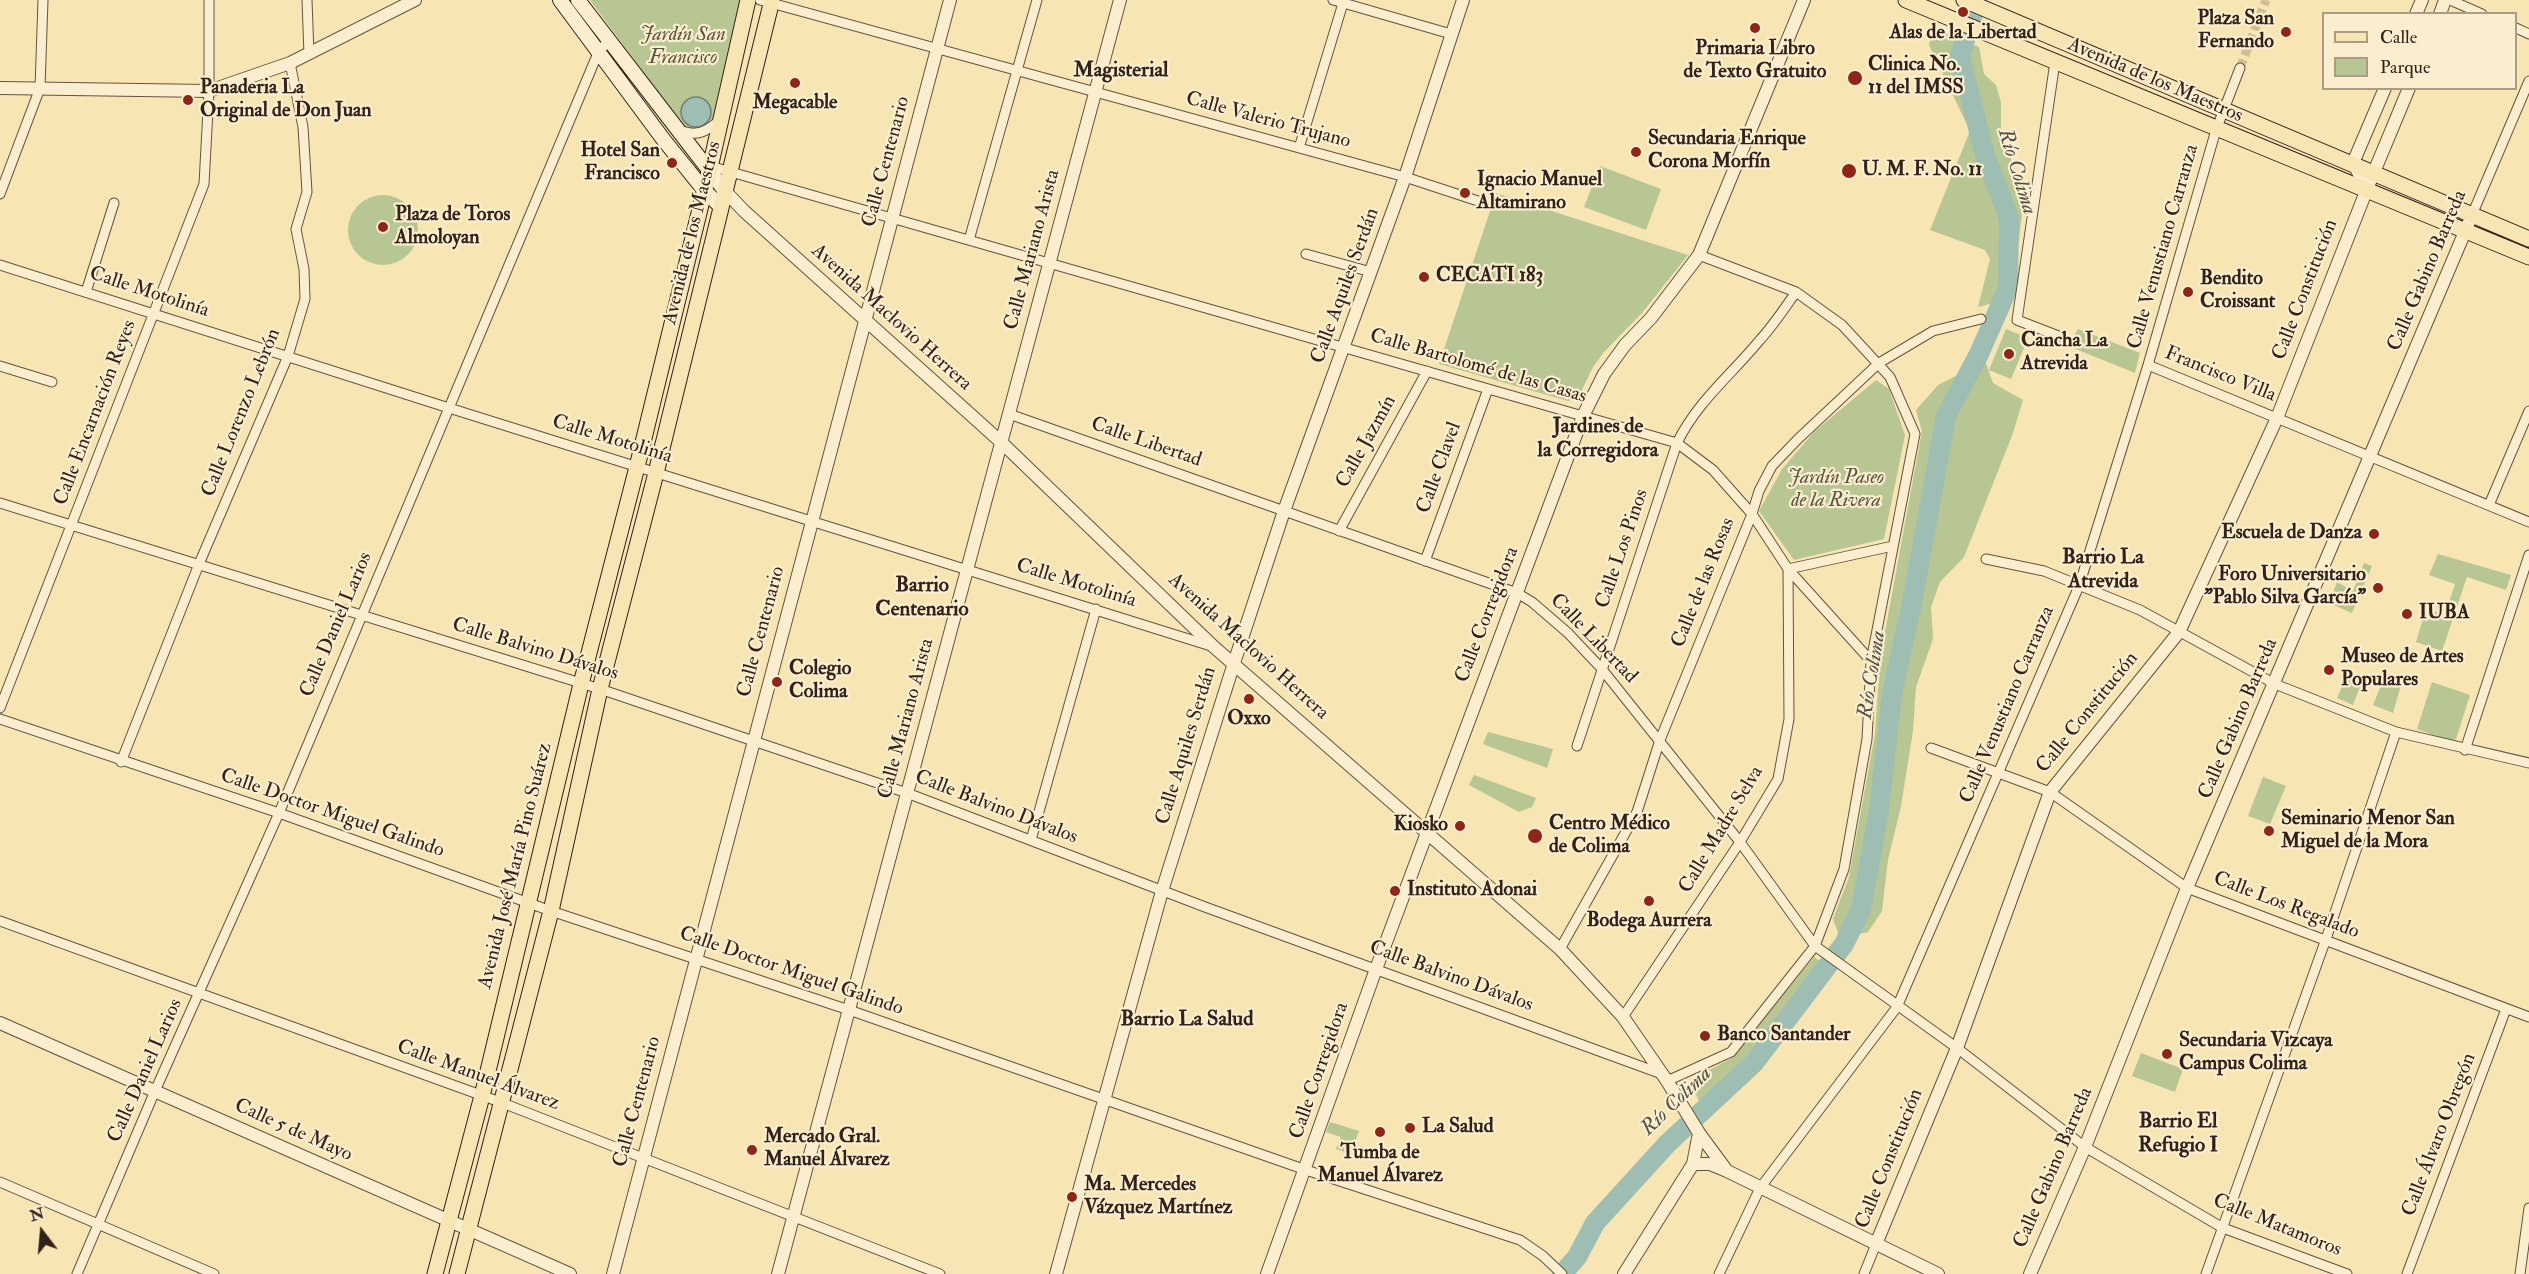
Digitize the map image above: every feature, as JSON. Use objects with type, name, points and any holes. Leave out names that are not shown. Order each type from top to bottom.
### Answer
[{"type":"main road","points":[[560,0],[704,190],[721,207]]},
{"type":"main road","points":[[578,0],[725,191]]},
{"type":"main road","name":"Avenida de los Maestros","points":[[637,467],[710,169],[748,0]]},
{"type":"main road","name":"Avenida de los Maestros","points":[[1906,0],[2216,130],[2367,189],[2529,257]]},
{"type":"main road","name":"Avenida de los Maestros","points":[[1964,0],[2529,239]]},
{"type":"main road","name":"Avenida de los Maestros","points":[[656,473],[730,172],[768,1]]},
{"type":"main road","name":"Avenida José María Pino Suárez","points":[[435,1274],[482,1096],[581,684],[637,467]]},
{"type":"main road","name":"Avenida José María Pino Suárez","points":[[457,1274],[550,911],[600,689],[656,473]]},
{"type":"street","points":[[0,194],[40,88],[43,0]]},
{"type":"street","name":"Calle Encarnación Reyes","points":[[0,708],[204,184],[209,92],[209,0]]},
{"type":"street","points":[[307,0],[309,54]]},
{"type":"street","points":[[0,88],[209,92],[290,63],[415,0]]},
{"type":"street","name":"Calle Centenario","points":[[613,1274],[950,0]]},
{"type":"street","points":[[969,240],[1037,0]]},
{"type":"street","name":"Calle Mariano Arista","points":[[778,1274],[1120,0]]},
{"type":"street","points":[[1333,0],[1450,34]]},
{"type":"street","name":"Calle Aquiles Serdán","points":[[1056,1274],[1162,891],[1234,663],[1284,511],[1345,348],[1405,177],[1463,0]]},
{"type":"street","name":"Calle Corregidora","points":[[1267,1274],[1377,969],[1583,416],[1604,374],[1625,345],[1651,318],[1698,255],[1803,0]]},
{"type":"street","points":[[2450,0],[2477,12]]},
{"type":"street","name":"Calle Valerio Trujano","points":[[768,1],[1405,177],[1478,201]]},
{"type":"street","points":[[1299,148],[1343,2]]},
{"type":"street","name":"Calle Daniel Larios","points":[[77,1274],[155,1091],[201,994],[279,813],[598,53],[608,41]]},
{"type":"street","points":[[2055,62],[2018,321],[2061,337]]},
{"type":"street","name":"Calle Lorenzo Lebrón","points":[[121,762],[199,564],[288,356],[305,298],[304,269],[296,229],[307,192],[303,127],[290,63]]},
{"type":"street","name":"Calle Venustiano Carranza","points":[[1719,1274],[1760,1188],[1897,1007],[1999,773],[2079,586],[2148,364],[2216,130],[2240,68]]},
{"type":"street","name":"Calle Gabino Barreda","points":[[2030,1274],[2085,1148],[2187,888],[2529,81]]},
{"type":"street","points":[[2367,189],[2353,163],[2384,90]]},
{"type":"street","name":"Calle Constitución","points":[[1864,1274],[1956,1048],[2050,792],[2179,632],[2277,418],[2408,90]]},
{"type":"street","points":[[676,130],[696,134],[706,132],[721,118]]},
{"type":"street","name":"Calle Bartolomé de las Casas","points":[[710,169],[730,172],[1677,443],[1713,470],[1752,513],[1788,569],[1871,661]]},
{"type":"street","name":"Avenida Maclovio Herrera","points":[[725,191],[744,211],[1001,442],[1214,647],[1560,949],[1623,1017],[1668,1082],[1699,1134],[1727,1171]]},
{"type":"street","points":[[86,292],[114,203]]},
{"type":"street","points":[[721,207],[744,211]]},
{"type":"street","points":[[1306,254],[1371,272]]},
{"type":"street","points":[[1668,1082],[1731,1052],[1815,946],[1844,869],[1867,739],[1871,661],[1916,434],[1890,377],[1842,325],[1796,292],[1698,255]]},
{"type":"street","name":"Calle Motolinía","points":[[0,265],[1214,647]]},
{"type":"street","name":"Calle Los Pinos","points":[[1577,746],[1601,668],[1650,529],[1677,443],[1686,423],[1716,386],[1759,341],[1796,292]]},
{"type":"street","name":"Calle de las Rosas","points":[[1560,949],[1637,812],[1660,740],[1752,513],[1759,490],[1773,466],[1798,439],[1879,363],[1933,331],[1981,319]]},
{"type":"street","name":"Francisco Villa","points":[[2148,364],[2529,522]]},
{"type":"street","points":[[0,366],[52,382]]},
{"type":"street","name":"Calle Jazmín","points":[[1339,531],[1427,371]]},
{"type":"street","name":"Calle Clavel","points":[[1425,561],[1488,389]]},
{"type":"street","points":[[2489,505],[2529,411]]},
{"type":"street","name":"Calle Libertad","points":[[1009,414],[1517,593],[1532,602],[1569,633],[1601,668],[1740,842],[1815,946],[1852,975],[1956,1048]]},
{"type":"street","name":"Calle Balvino Dávalos","points":[[0,503],[600,689],[907,793],[1162,891],[1377,969],[1668,1082]]},
{"type":"street","points":[[1788,569],[1893,546]]},
{"type":"street","points":[[2465,750],[2529,555]]},
{"type":"street","points":[[1986,559],[2044,571],[2140,610],[2275,684],[2396,732],[2465,750],[2529,763]]},
{"type":"street","name":"Calle Madre Selva","points":[[1623,1017],[1740,842],[1778,779],[1789,719],[1788,569]]},
{"type":"street","points":[[1031,840],[1096,609]]},
{"type":"street","name":"Calle Doctor Miguel Galindo","points":[[0,719],[121,762],[279,813],[550,911],[849,1010],[1306,1170],[1520,1240],[1543,1256],[1562,1274]]},
{"type":"street","points":[[2206,1274],[2326,939],[2396,732]]},
{"type":"street","name":"Calle Los Regalado","points":[[1931,747],[2050,792],[2187,888],[2529,1017]]},
{"type":"street","name":"Calle Manuel Álvarez","points":[[0,921],[500,1102],[940,1274]]},
{"type":"street","name":"Calle Álvaro Obregón","points":[[2407,1274],[2506,1010]]},
{"type":"street","name":"Calle 5 de Mayo","points":[[0,1023],[570,1274]]},
{"type":"street","name":"Calle Matamoros","points":[[1956,1048],[2085,1148],[2223,1228],[2347,1274]]},
{"type":"street","points":[[1624,1274],[1693,1164],[1699,1134]]},
{"type":"street","points":[[1693,1164],[1710,1164],[1727,1171],[1938,1274]]},
{"type":"street","points":[[0,1182],[99,1222],[214,1274]]},
{"type":"street","points":[[2520,1274],[2529,1208]]},
{"type":"green space","name":"Jardín San Francisco","points":[[590,0],[741,0],[712,122],[705,128],[686,130]]},
{"type":"green space","points":[[1933,28],[1979,47],[1984,74],[1996,85],[2001,102],[2001,133],[2017,175],[2022,214],[2012,298],[1978,307],[1990,259],[1985,250],[1930,230],[1970,131],[1929,45]]},
{"type":"green space","points":[[1600,166],[1661,189],[1646,230],[1584,207]]},
{"type":"green space","points":[[1496,193],[1688,255],[1642,313],[1604,352],[1593,367],[1578,398],[1568,401],[1439,364]]},
{"type":"green space","name":"Plaza de Toros Almoloyan","points":[[390,195],[403,201],[412,210],[416,216],[418,230],[416,244],[408,255],[397,263],[376,265],[358,255],[350,244],[348,223],[358,205],[369,197]]},
{"type":"green space","name":"Cancha La Atrevida","points":[[2006,329],[2028,338],[2011,379],[1989,370]]},
{"type":"green space","points":[[2078,329],[2140,353],[2135,373],[2068,346]]},
{"type":"green space","points":[[1985,361],[1993,383],[2023,400],[2013,433],[1964,557],[1940,582],[1931,607],[1933,639],[1916,687],[1913,731],[1901,806],[1888,860],[1882,911],[1868,932],[1840,938],[1833,919],[1849,877],[1875,734],[1880,659],[1922,431],[1916,410],[1938,385]]},
{"type":"green space","name":"Jardín Paseo de la Rivera","points":[[1876,380],[1889,389],[1905,435],[1884,539],[1794,560],[1759,511],[1782,469],[1814,432]]},
{"type":"green space","points":[[2438,554],[2511,575],[2506,590],[2467,577],[2442,651],[2416,642],[2426,609],[2445,615],[2455,584],[2429,575]]},
{"type":"green space","points":[[2364,563],[2372,566],[2352,613],[2329,603],[2337,582],[2353,591]]},
{"type":"green space","points":[[2382,671],[2403,678],[2393,713],[2373,705],[2381,685],[2377,684]]},
{"type":"green space","points":[[2348,673],[2363,679],[2353,705],[2337,698]]},
{"type":"green space","points":[[2432,682],[2470,695],[2456,739],[2449,741],[2417,729]]},
{"type":"green space","points":[[1488,732],[1553,749],[1547,768],[1483,744]]},
{"type":"green space","points":[[1474,775],[1536,798],[1532,807],[1519,812],[1469,785]]},
{"type":"green space","points":[[2263,777],[2286,786],[2270,824],[2248,816]]},
{"type":"green space","points":[[1814,957],[1824,964],[1816,977],[1794,997],[1787,1015],[1774,1026],[1751,1061],[1740,1064],[1724,1088],[1713,1097],[1700,1103],[1693,1088],[1694,1078],[1732,1058]]},
{"type":"green space","points":[[2141,1053],[2183,1069],[2175,1092],[2132,1076]]},
{"type":"green space","points":[[1330,1122],[1359,1131],[1351,1154],[1336,1149],[1341,1137],[1326,1132]]},
{"type":"water","points":[[696,97],[702,98],[710,106],[710,118],[702,126],[696,127],[690,126],[682,118],[681,112],[682,106],[690,98]]},
{"type":"waterway","name":"Río Colima","points":[[1562,1274],[1577,1257],[1595,1223],[1667,1144],[1754,1063],[1844,944],[1861,910],[1879,810],[1892,694],[1912,603],[1946,416],[1979,354],[2008,288],[2009,218],[1985,155],[1960,57],[1977,0]]},
{"type":"tunnel","points":[[2240,68],[2266,0]]},
{"type":"place","name":"Alas de la Libertad","points":[[1963,12]]},
{"type":"place","name":"Primaria Libro de Texto Gratuito","points":[[1755,28]]},
{"type":"place","name":"Plaza San Fernando","points":[[2286,32]]},
{"type":"place","name":"Clinica No. 11 del IMSS","points":[[1855,78]]},
{"type":"place","name":"Megacable","points":[[795,83]]},
{"type":"place","name":"Panaderia La Original de Don Juan","points":[[188,100]]},
{"type":"place","name":"Secundaria Enrique Corona Morfín","points":[[1636,152]]},
{"type":"place","name":"Hotel San Francisco","points":[[672,163]]},
{"type":"place","name":"U. M. F. No. 11","points":[[1849,171]]},
{"type":"place","name":"Ignacio Manuel Altamirano","points":[[1465,193]]},
{"type":"place","name":"Plaza de Toros Almoloyan","points":[[383,227]]},
{"type":"place","name":"CECATI 183","points":[[1424,277]]},
{"type":"place","name":"Bendito Croissant","points":[[2188,292]]},
{"type":"place","name":"Cancha La Atrevida","points":[[2009,354]]},
{"type":"place","name":"Escuela de Danza","points":[[2374,534]]},
{"type":"place","name":"Foro Universitario \"Pablo Silva García\"","points":[[2378,588]]},
{"type":"place","name":"IUBA","points":[[2407,614]]},
{"type":"place","name":"Museo de Artes Populares","points":[[2329,670]]},
{"type":"place","name":"Colegio Colima","points":[[777,682]]},
{"type":"place","name":"Oxxo","points":[[1249,699]]},
{"type":"place","name":"Kiosko","points":[[1460,826]]},
{"type":"place","name":"Seminario Menor San Miguel de la Mora","points":[[2269,831]]},
{"type":"place","name":"Centro Médico de Colima","points":[[1535,836]]},
{"type":"place","name":"Instituto Adonai","points":[[1395,891]]},
{"type":"place","name":"Bodega Aurrera","points":[[1649,901]]},
{"type":"place","name":"Banco Santander","points":[[1705,1036]]},
{"type":"place","name":"Secundaria Vizcaya Campus Colima","points":[[2167,1054]]},
{"type":"place","name":"La Salud","points":[[1410,1128]]},
{"type":"place","name":"Tumba de Manuel Álvarez","points":[[1380,1132]]},
{"type":"place","name":"Mercado Gral. Manuel Álvarez","points":[[752,1150]]},
{"type":"place","name":"Ma. Mercedes Vázquez Martínez","points":[[1072,1197]]},
{"type":"district","name":"Magisterial","points":[[1121,71]]},
{"type":"district","name":"Jardines de la Corregidora","points":[[1598,439]]},
{"type":"district","name":"Barrio La Atrevida","points":[[2103,570]]},
{"type":"district","name":"Barrio Centenario","points":[[922,598]]},
{"type":"district","name":"Barrio La Salud","points":[[1187,1020]]},
{"type":"district","name":"Barrio El Refugio I","points":[[2178,1134]]}]
